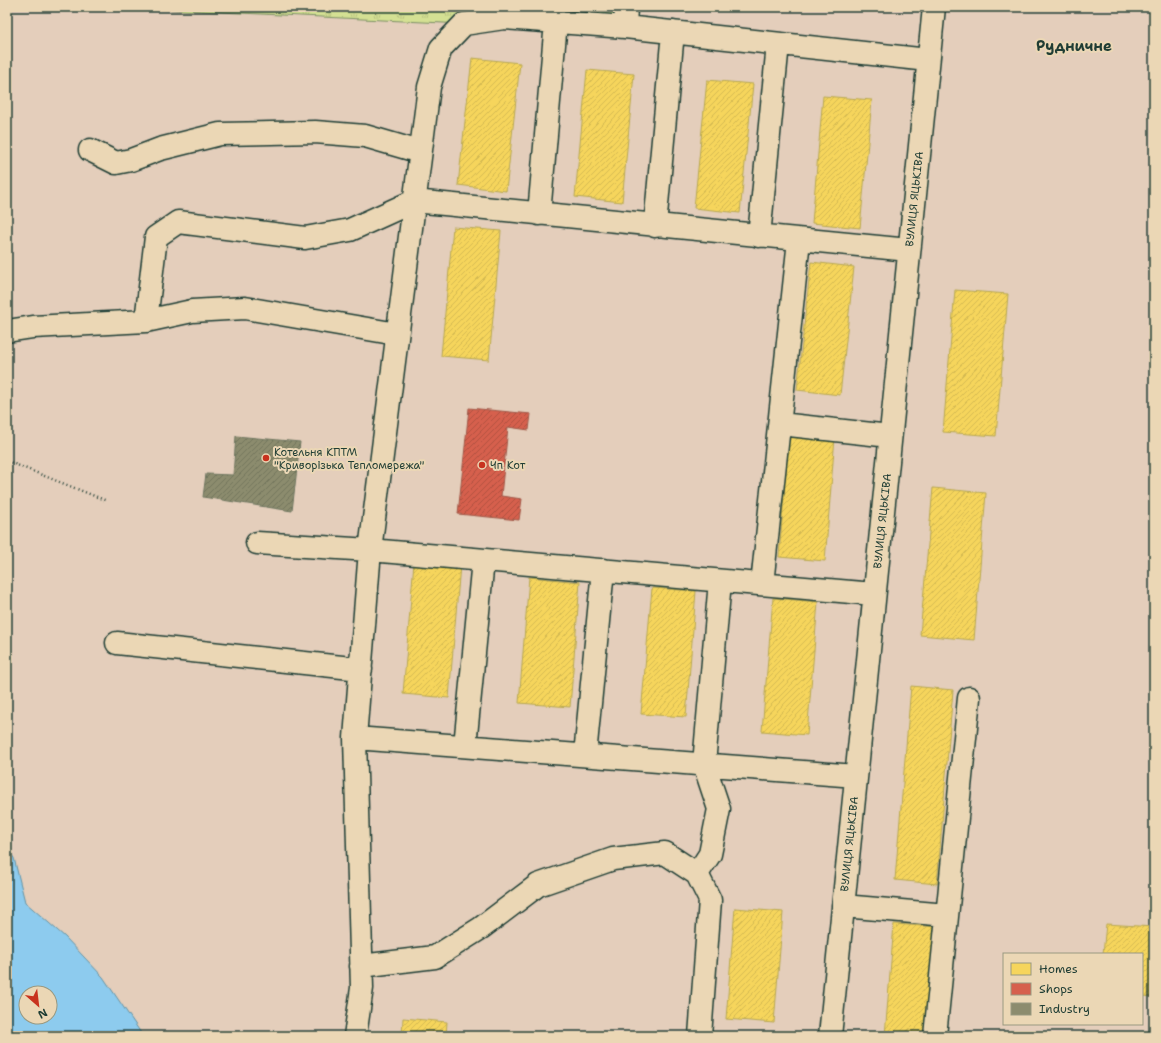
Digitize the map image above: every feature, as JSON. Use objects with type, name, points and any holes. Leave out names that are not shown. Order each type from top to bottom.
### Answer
[{"type":"street","name":"ВУЛИЦЯ ЯЦЬКІВА","points":[[830,1036],[934,7]]},
{"type":"street","points":[[355,1036],[362,988],[355,738],[370,550],[429,87],[441,48],[464,24],[504,18],[556,22],[626,17],[673,32],[928,60]]},
{"type":"street","points":[[539,214],[556,22]]},
{"type":"street","points":[[655,226],[673,32]]},
{"type":"street","points":[[759,236],[778,44]]},
{"type":"street","points":[[90,150],[116,163],[131,160],[160,149],[220,134],[315,132],[365,136],[420,152]]},
{"type":"street","points":[[146,321],[156,237],[178,222],[305,238],[350,230],[414,201],[909,250]]},
{"type":"street","points":[[762,584],[799,240]]},
{"type":"street","points":[[7,330],[33,327],[146,321],[192,311],[245,308],[397,334]]},
{"type":"street","points":[[780,424],[890,436]]},
{"type":"street","points":[[257,543],[370,550],[874,594]]},
{"type":"street","points":[[466,746],[483,560]]},
{"type":"street","points":[[585,755],[603,570]]},
{"type":"street","points":[[697,874],[710,854],[719,809],[704,764],[720,581]]},
{"type":"street","points":[[117,642],[360,669]]},
{"type":"street","points":[[935,1036],[969,698]]},
{"type":"street","points":[[355,738],[856,776]]},
{"type":"street","points":[[361,966],[435,957],[481,928],[538,885],[613,859],[665,853],[697,874],[710,900],[700,1036]]},
{"type":"street","points":[[843,906],[947,915]]},
{"type":"path","points":[[7,461],[107,501]]},
{"type":"green space","points":[[118,7],[626,7],[625,27],[464,24]]},
{"type":"water","points":[[7,849],[14,858],[25,902],[65,937],[103,977],[143,1036],[7,1036]]},
{"type":"building: Homes","points":[[472,58],[520,63],[506,191],[458,185]]},
{"type":"building: Homes","points":[[587,70],[634,74],[622,202],[575,197]]},
{"type":"building: Homes","points":[[707,80],[753,84],[740,213],[694,208]]},
{"type":"building: Homes","points":[[823,96],[872,100],[860,228],[812,223]]},
{"type":"building: Homes","points":[[453,227],[501,231],[489,360],[441,356]]},
{"type":"building: Homes","points":[[811,262],[854,267],[840,395],[797,390]]},
{"type":"building: Homes","points":[[955,290],[1008,294],[996,436],[943,432]]},
{"type":"building: Homes","points":[[789,433],[835,437],[825,561],[779,557]]},
{"type":"building: Homes","points":[[933,488],[986,493],[974,640],[920,635]]},
{"type":"building: Homes","points":[[414,562],[460,565],[449,698],[403,694]]},
{"type":"building: Homes","points":[[529,577],[580,582],[570,707],[519,703]]},
{"type":"building: Homes","points":[[652,588],[696,591],[686,717],[641,714]]},
{"type":"building: Homes","points":[[773,598],[818,602],[807,735],[762,731]]},
{"type":"building: Homes","points":[[911,686],[953,690],[937,884],[895,880]]},
{"type":"building: Homes","points":[[735,908],[783,912],[774,1023],[726,1019]]},
{"type":"building: Homes","points":[[894,924],[938,927],[929,1036],[885,1036]]},
{"type":"building: Homes","points":[[1106,924],[1154,927],[1154,997],[1143,996],[1143,953],[1103,953]]},
{"type":"building: Homes","points":[[403,1018],[447,1022],[446,1036],[402,1036]]},
{"type":"building: Shops","points":[[469,408],[531,414],[529,430],[508,427],[501,496],[522,499],[519,520],[458,514]]},
{"type":"building: Industry","name":"Котельня КПТМ \"Криворізька Тепломережа\"","points":[[236,436],[300,442],[292,511],[203,497],[206,474],[233,475]]},
{"type":"place","name":"Котельня КПТМ \"Криворізька Тепломережа\"","points":[[266,458]]},
{"type":"place","name":"Чп Кот","points":[[482,465]]},
{"type":"district","name":"Рудничне","points":[[1074,46]]}]
